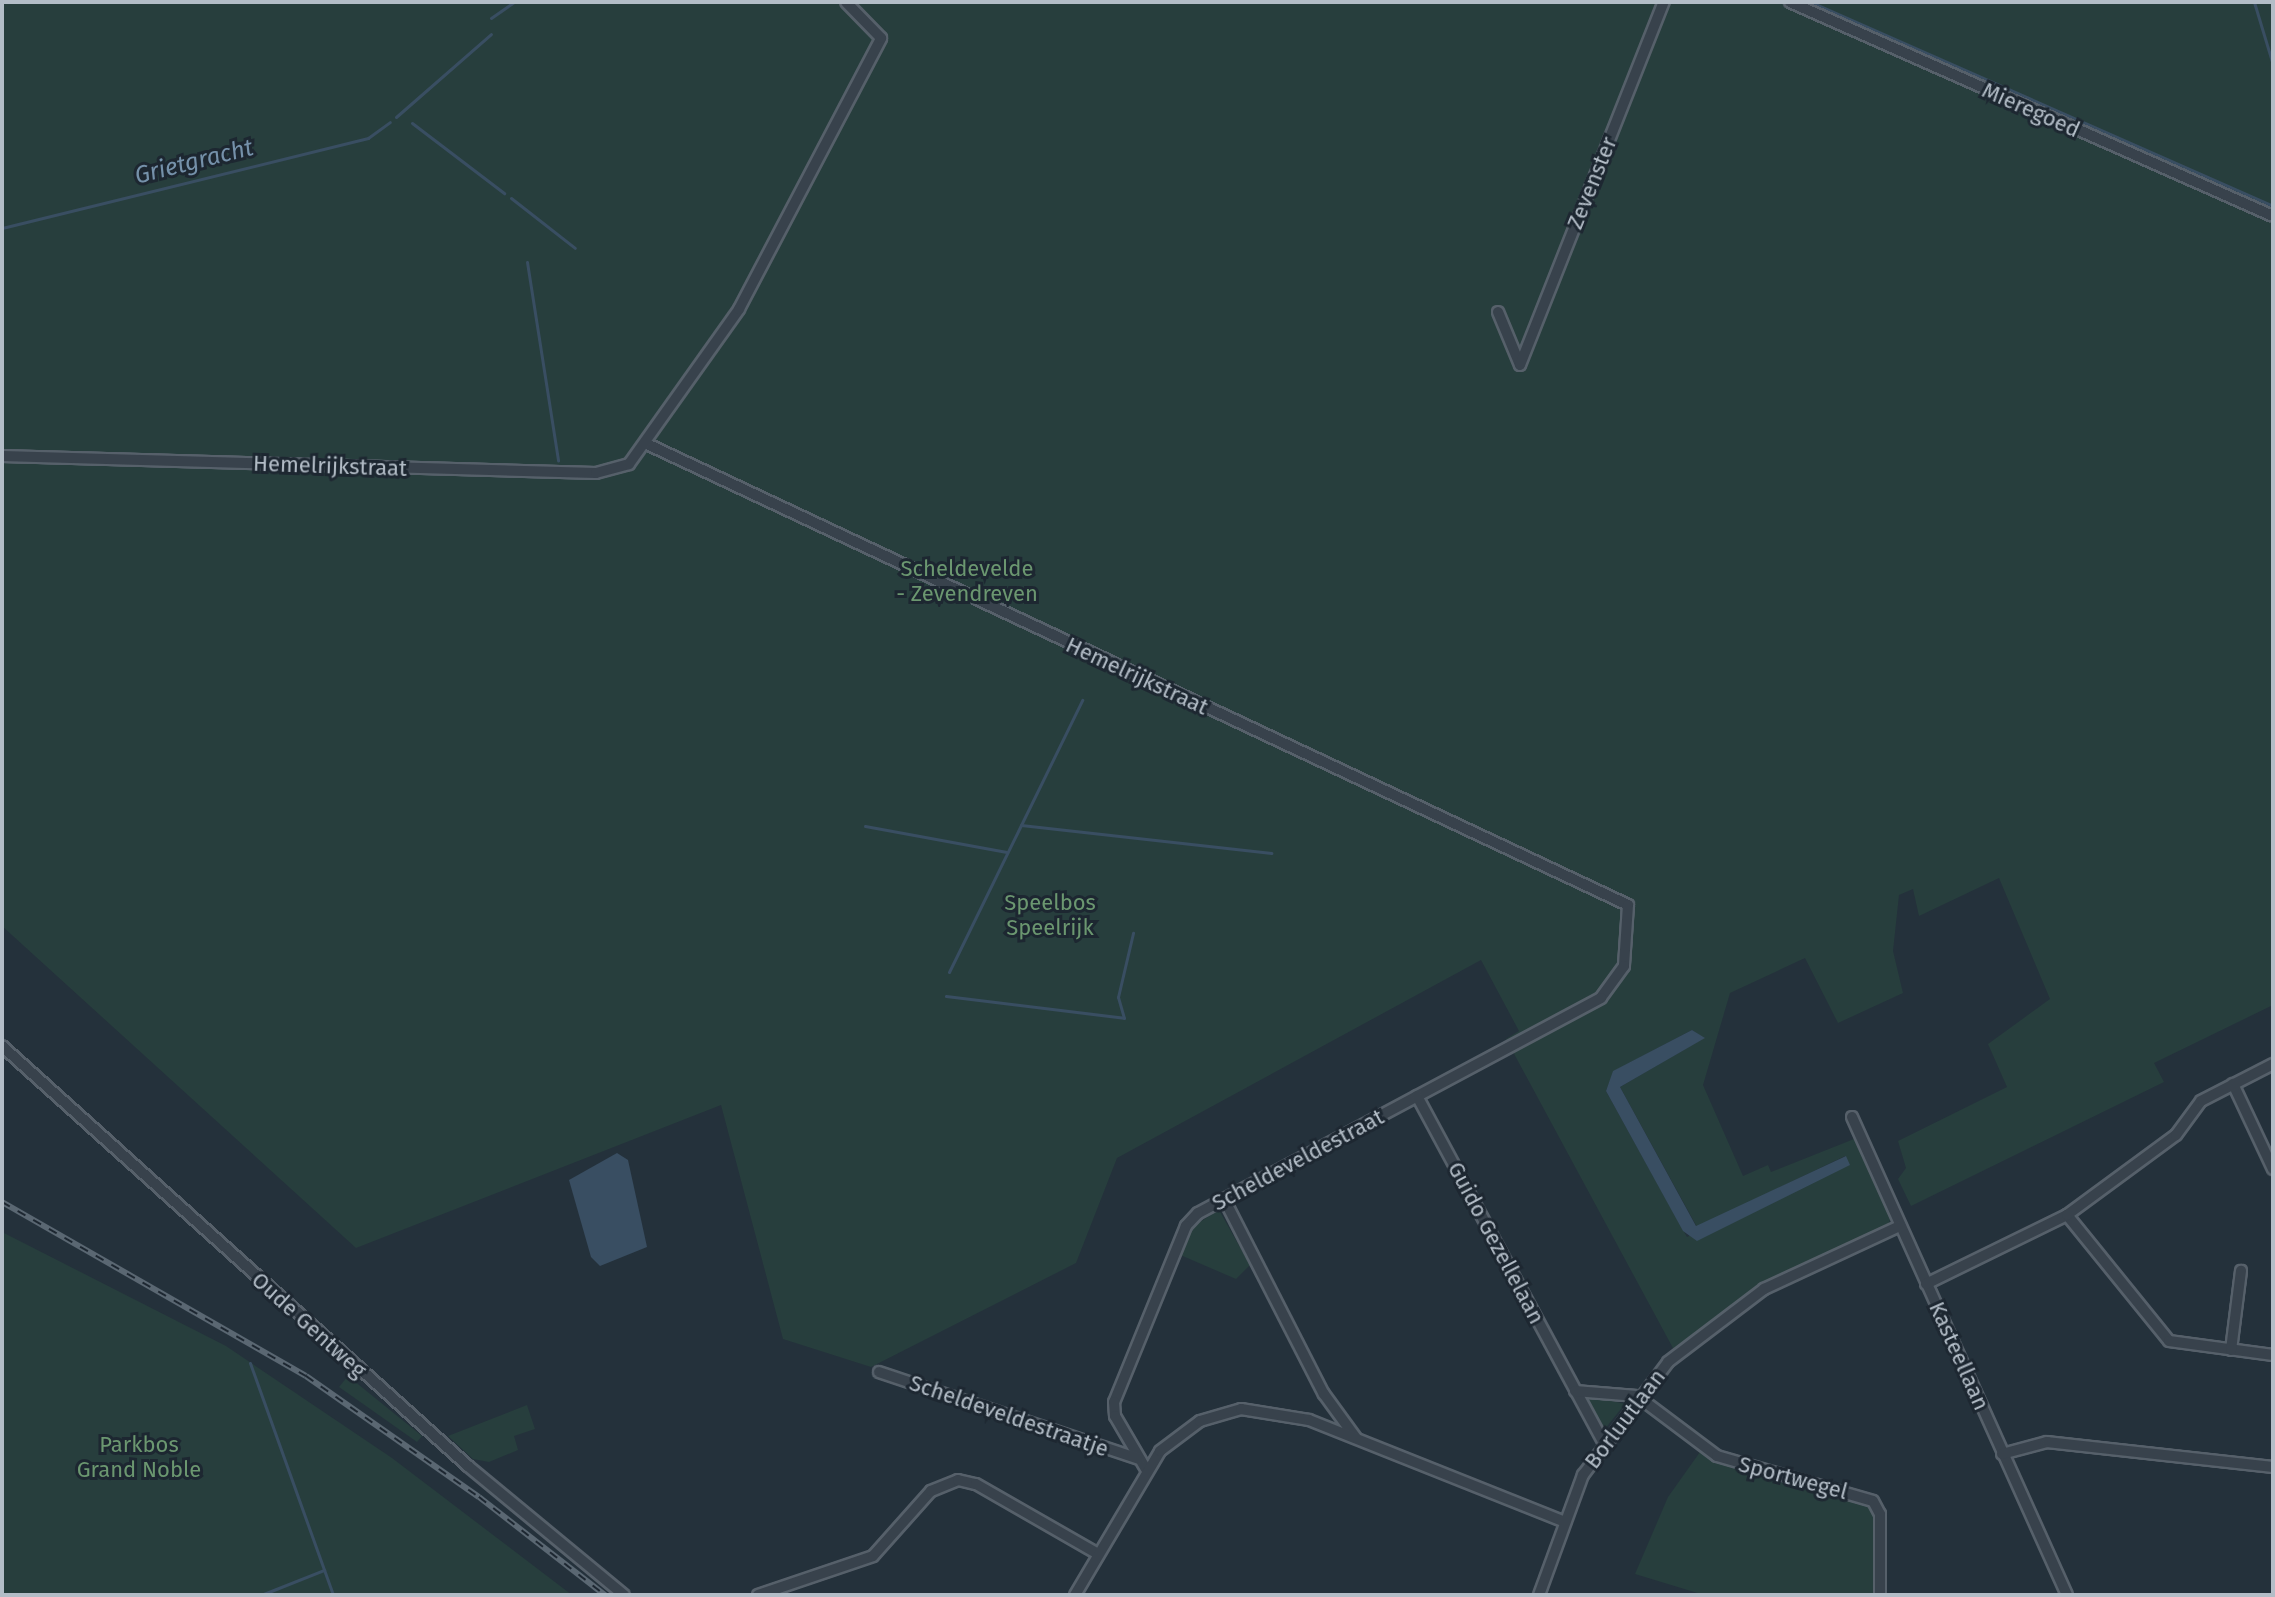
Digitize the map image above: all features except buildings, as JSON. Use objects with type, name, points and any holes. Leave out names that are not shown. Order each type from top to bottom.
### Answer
[{"type":"street","name":"Hemelrijkstraat","points":[[2,456],[596,473],[629,464],[647,444],[739,309],[881,38],[846,2]]},
{"type":"street","name":"Zevenster","points":[[1498,312],[1520,365],[1664,2]]},
{"type":"street","name":"Mieregoed","points":[[1790,2],[2273,216]]},
{"type":"street","name":"Hemelrijkstraat","points":[[647,444],[1628,905]]},
{"type":"street","name":"Scheldeveldestraat","points":[[1146,1469],[1114,1402],[1175,1244],[1198,1213],[1609,991],[1627,955],[1628,905]]},
{"type":"street","name":"Oude Gentweg","points":[[2,1046],[457,1456],[624,1595]]},
{"type":"street","points":[[1926,1284],[2067,1215],[2176,1135],[2201,1101],[2273,1064]]},
{"type":"street","points":[[2233,1084],[2273,1169]]},
{"type":"street","name":"Guido Gezellelaan","points":[[1417,1096],[1603,1442]]},
{"type":"street","name":"Kasteellaan","points":[[1852,1117],[2067,1595]]},
{"type":"street","points":[[1224,1199],[1324,1394],[1356,1438]]},
{"type":"street","points":[[2067,1215],[2158,1333],[2182,1345],[2273,1355]]},
{"type":"street","name":"Borluutlaan","points":[[1539,1595],[1563,1521],[1603,1442],[1637,1396],[1698,1335],[1764,1289],[1900,1226]]},
{"type":"street","points":[[2231,1350],[2241,1271]]},
{"type":"street","name":"Scheldeveldestraatje","points":[[879,1372],[1139,1459]]},
{"type":"street","points":[[1575,1391],[1637,1396]]},
{"type":"street","name":"Sportwegel","points":[[1637,1396],[1717,1456],[1877,1504],[1880,1595]]},
{"type":"street","points":[[1075,1595],[1146,1469],[1184,1429],[1241,1409],[1290,1415],[1356,1438],[1393,1459],[1563,1521]]},
{"type":"street","points":[[2002,1454],[2056,1442],[2273,1467]]},
{"type":"street","points":[[758,1595],[873,1556],[931,1491],[958,1480],[976,1484],[1098,1554]]},
{"type":"green space","name":"Scheldevelde - Zevendreven","points":[[2,2],[2273,2],[2273,1005],[2154,1063],[2164,1082],[1911,1206],[1898,1179],[1906,1168],[1898,1141],[2007,1087],[1988,1044],[2050,999],[1999,878],[1919,916],[1913,889],[1899,895],[1893,951],[1903,993],[1838,1023],[1805,958],[1730,993],[1703,1085],[1743,1176],[1768,1165],[1771,1172],[1854,1139],[1891,1216],[1888,1226],[1757,1288],[1674,1350],[1506,1039],[1519,1031],[1481,960],[1117,1158],[1076,1263],[871,1367],[783,1339],[721,1105],[356,1248],[2,926]],"holes":[[[1692,1030],[1704,1038],[1620,1087],[1697,1227],[1845,1156],[1849,1165],[1687,1237],[1606,1091],[1614,1071]]]},
{"type":"green space","points":[[1219,1210],[1250,1265],[1236,1279],[1178,1254],[1189,1229]]},
{"type":"green space","name":"Parkbos Grand Noble","points":[[2,1232],[226,1346],[392,1458],[572,1595],[2,1595]]},
{"type":"green space","points":[[348,1376],[422,1436],[417,1442],[339,1387]]},
{"type":"green space","points":[[1587,1395],[1625,1404],[1604,1430],[1584,1399]]},
{"type":"green space","points":[[527,1405],[535,1429],[514,1436],[518,1450],[489,1462],[473,1459],[448,1436]]},
{"type":"green space","points":[[1700,1452],[1870,1503],[1878,1520],[1875,1595],[1704,1595],[1635,1574],[1668,1497]]},
{"type":"water","points":[[1692,1030],[1705,1038],[1620,1087],[1696,1226],[1846,1156],[1850,1165],[1697,1241],[1683,1231],[1606,1091],[1613,1071]]},
{"type":"water","points":[[617,1153],[628,1160],[647,1247],[600,1266],[591,1257],[569,1180]]},
{"type":"waterway","name":"Grietgracht","points":[[491,18],[514,2]]},
{"type":"waterway","points":[[1811,2],[2273,206]]},
{"type":"waterway","points":[[2254,2],[2273,65]]},
{"type":"waterway","name":"Grietgracht","points":[[396,117],[491,34]]},
{"type":"waterway","name":"Grietgracht","points":[[2,228],[368,138],[390,122]]},
{"type":"waterway","points":[[412,123],[504,193]]},
{"type":"waterway","points":[[511,198],[575,248]]},
{"type":"waterway","points":[[527,262],[558,461]]},
{"type":"waterway","points":[[949,972],[1082,700]]},
{"type":"waterway","points":[[1021,825],[1271,853]]},
{"type":"waterway","points":[[865,826],[1007,852]]},
{"type":"waterway","points":[[946,996],[1124,1018],[1118,997],[1133,933]]},
{"type":"waterway","points":[[250,1363],[333,1595]]},
{"type":"waterway","points":[[261,1595],[324,1570]]},
{"type":"waterway","points":[[1939,1595],[1996,1595]]},
{"type":"railway","points":[[2,1202],[306,1376],[479,1497],[605,1595]]},
{"type":"park label","name":"Speelbos Speelrijk","points":[[1050,914]]}]
